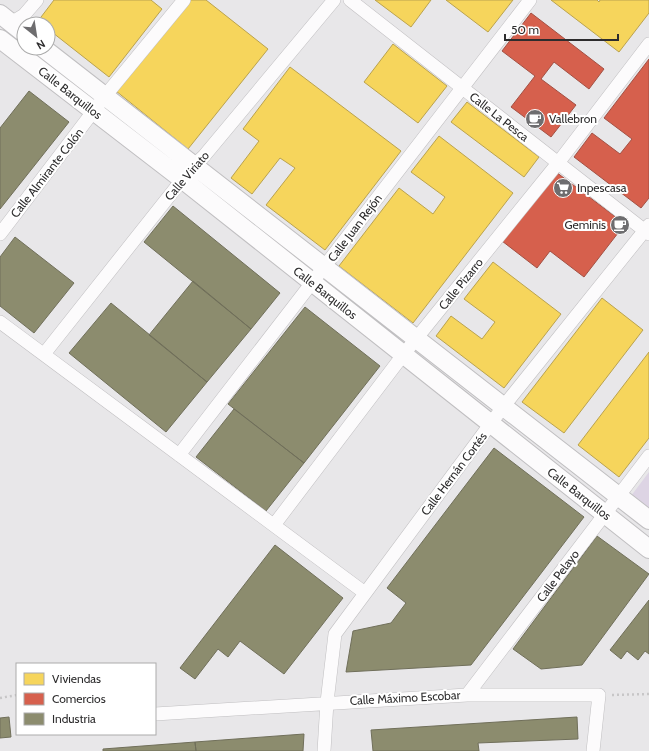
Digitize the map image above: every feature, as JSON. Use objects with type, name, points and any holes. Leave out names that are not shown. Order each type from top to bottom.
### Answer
[{"type":"main road","name":"Calle Barquillos","points":[[0,39],[94,112],[188,172],[324,268],[649,520]]},
{"type":"main road","name":"Calle Barquillos","points":[[53,56],[105,96],[313,284],[649,548]]},
{"type":"street","points":[[12,23],[24,15],[37,0]]},
{"type":"street","name":"Calle Almirante Colón","points":[[0,234],[105,96],[184,0]]},
{"type":"street","name":"Calle Viriato","points":[[44,354],[188,172],[204,156],[334,0]]},
{"type":"street","name":"Calle La Pesca","points":[[350,0],[558,163],[648,230]]},
{"type":"street","name":"Calle Juan Rejón","points":[[179,455],[313,284],[530,0]]},
{"type":"street","name":"Calle Pizarro","points":[[274,525],[403,355],[558,163],[649,44]]},
{"type":"street","name":"Calle Hernán Cortés","points":[[324,751],[327,702],[335,634],[503,407],[648,230]]},
{"type":"street","points":[[0,322],[365,593]]},
{"type":"street","name":"Calle Pelayo","points":[[467,695],[649,456]]},
{"type":"street","name":"Calle Máximo Escobar","points":[[156,714],[327,702],[467,695],[599,695]]},
{"type":"street","points":[[593,751],[599,695]]},
{"type":"path","points":[[599,695],[649,694]]},
{"type":"path","points":[[0,698],[16,695]]},
{"type":"shaded area","points":[[649,472],[649,509],[631,496]]},
{"type":"building: Viviendas","points":[[54,0],[151,0],[162,9],[109,77],[56,35],[56,16],[42,16]]},
{"type":"building: Viviendas","points":[[189,0],[206,0],[268,49],[188,149],[116,91]]},
{"type":"building: Viviendas","points":[[375,0],[431,0],[411,27]]},
{"type":"building: Viviendas","points":[[446,0],[513,0],[488,32]]},
{"type":"building: Viviendas","points":[[551,0],[597,0],[599,2],[600,0],[649,0],[649,13],[619,52]]},
{"type":"building: Viviendas","points":[[393,44],[447,86],[418,123],[364,82]]},
{"type":"building: Viviendas","points":[[290,67],[401,151],[325,250],[266,205],[295,168],[280,158],[252,194],[231,178],[259,141],[243,129]]},
{"type":"building: Viviendas","points":[[467,102],[539,157],[524,177],[451,122]]},
{"type":"building: Viviendas","points":[[439,136],[513,193],[413,323],[339,266],[399,188],[433,214],[445,197],[411,172]]},
{"type":"building: Viviendas","points":[[493,262],[561,314],[504,388],[436,336],[451,316],[482,339],[495,322],[464,299]]},
{"type":"building: Viviendas","points":[[602,298],[643,330],[564,433],[522,402]]},
{"type":"building: Viviendas","points":[[649,352],[649,438],[619,477],[578,445]]},
{"type":"building: Comercios","points":[[531,13],[604,69],[589,89],[554,62],[541,79],[576,105],[551,137],[511,107],[535,76],[502,51]]},
{"type":"building: Comercios","points":[[649,59],[649,198],[641,208],[574,157],[592,133],[620,154],[632,139],[604,118]]},
{"type":"building: Comercios","points":[[556,172],[625,224],[584,277],[550,251],[537,268],[502,241]]},
{"type":"building: Industria","points":[[29,91],[69,122],[0,209],[0,128]]},
{"type":"building: Industria","points":[[173,206],[280,293],[251,329],[144,242]]},
{"type":"building: Industria","points":[[15,237],[74,283],[34,333],[0,306],[0,257]]},
{"type":"building: Industria","points":[[193,281],[251,329],[207,382],[149,335]]},
{"type":"building: Industria","points":[[111,303],[207,382],[166,432],[69,353]]},
{"type":"building: Industria","points":[[305,307],[380,366],[304,463],[228,404]]},
{"type":"building: Industria","points":[[234,409],[304,463],[266,511],[196,457]]},
{"type":"building: Industria","points":[[494,448],[584,517],[471,665],[346,672],[353,631],[391,623],[406,603],[387,588]]},
{"type":"building: Industria","points":[[597,536],[649,574],[582,665],[541,669],[513,649]]},
{"type":"building: Industria","points":[[275,545],[343,598],[284,674],[240,641],[228,657],[218,649],[195,679],[180,668]]},
{"type":"building: Industria","points":[[649,600],[649,654],[645,651],[638,660],[627,651],[621,659],[610,650]]},
{"type":"building: Industria","points":[[9,717],[11,737],[0,738],[0,718]]},
{"type":"building: Industria","points":[[577,717],[578,739],[478,743],[479,751],[373,751],[371,730]]},
{"type":"building: Industria","points":[[304,734],[303,751],[196,751],[195,742]]},
{"type":"building: Industria","points":[[195,742],[196,751],[103,751],[103,749]]},
{"type":"place","name":"Vallebron","points":[[535,119]]},
{"type":"place","name":"Inpescasa","points":[[563,188]]},
{"type":"place","name":"Geminis","points":[[620,225]]}]
